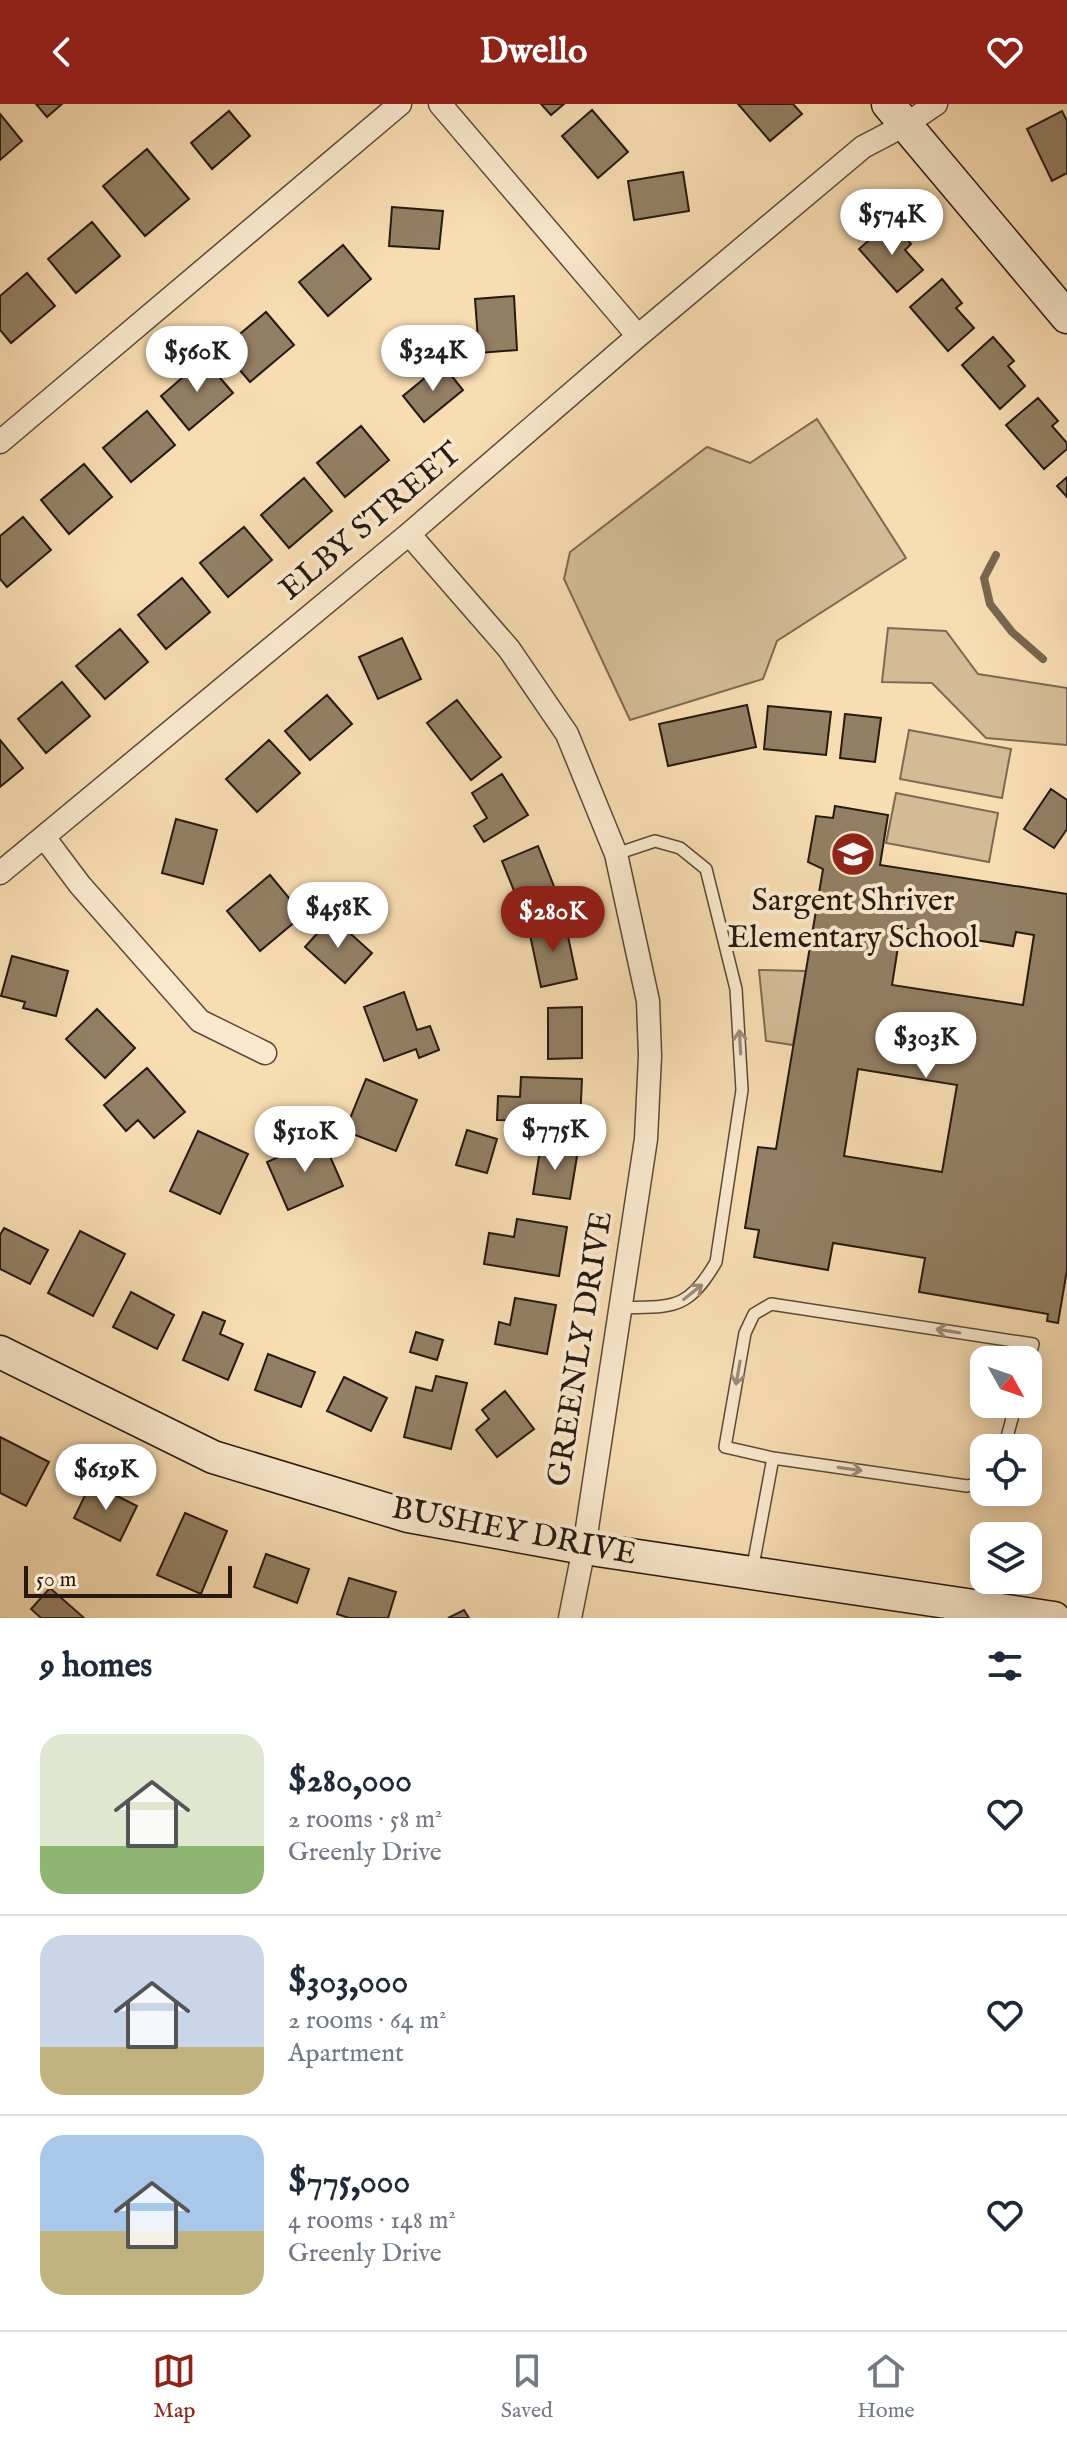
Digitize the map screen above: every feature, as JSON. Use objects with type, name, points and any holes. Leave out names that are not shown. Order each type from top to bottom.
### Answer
[{"type":"street","points":[[0,442],[400,104]]},
{"type":"street","points":[[440,104],[638,336]]},
{"type":"street","name":"ELBY STREET","points":[[0,873],[409,534],[863,147],[897,114],[936,104]]},
{"type":"street","points":[[897,114],[1067,317]]},
{"type":"street","name":"GREENLY DRIVE","points":[[409,534],[509,649],[567,734],[616,854],[648,1001],[650,1056],[646,1139],[584,1548],[570,1618]]},
{"type":"street","points":[[44,837],[80,885],[200,1021],[265,1053]]},
{"type":"street","name":"BUSHEY DRIVE","points":[[0,1352],[213,1457],[408,1516],[584,1548],[1054,1618]]},
{"type":"lane","points":[[616,854],[655,841],[680,848],[706,869],[736,989],[742,1090],[716,1262],[701,1287],[675,1306],[620,1308]]},
{"type":"lane","points":[[970,1485],[773,1458],[725,1447],[745,1333],[754,1314],[771,1304],[1032,1346]]},
{"type":"lane","points":[[752,1573],[773,1458]]},
{"type":"shaded area","points":[[817,419],[906,558],[777,641],[763,679],[630,720],[564,579],[570,552],[707,447],[750,463]]},
{"type":"shaded area","points":[[888,628],[946,631],[978,674],[1067,688],[1067,745],[986,738],[932,683],[882,682]]},
{"type":"shaded area","points":[[909,730],[1011,749],[1002,798],[900,779]]},
{"type":"shaded area","points":[[896,793],[998,813],[989,862],[886,843]]},
{"type":"shaded area","points":[[759,970],[806,971],[793,1045],[766,1041]]},
{"type":"building","points":[[36,104],[62,104],[47,117]]},
{"type":"building","points":[[541,104],[564,104],[551,115]]},
{"type":"building","points":[[738,104],[793,104],[802,114],[770,141]]},
{"type":"building","points":[[592,110],[628,152],[598,178],[562,136]]},
{"type":"building","points":[[229,111],[250,136],[212,169],[191,143]]},
{"type":"building","points":[[1062,111],[1067,121],[1067,173],[1052,181],[1027,129]]},
{"type":"building","points":[[0,114],[22,141],[0,160]]},
{"type":"building","points":[[147,149],[189,199],[145,236],[103,186]]},
{"type":"building","points":[[683,172],[689,211],[634,220],[628,181]]},
{"type":"building","points":[[392,207],[443,211],[439,249],[389,246]]},
{"type":"building","points":[[891,221],[911,244],[905,250],[923,270],[897,292],[859,249]]},
{"type":"building","points":[[92,222],[120,256],[76,293],[48,259]]},
{"type":"building","points":[[343,245],[371,279],[328,316],[299,282]]},
{"type":"building","points":[[27,273],[55,306],[11,343],[0,330],[0,296]]},
{"type":"building","points":[[942,279],[962,303],[956,308],[974,328],[948,351],[910,307]]},
{"type":"building","points":[[514,296],[517,350],[479,353],[475,299]]},
{"type":"building","points":[[266,312],[294,345],[250,382],[222,349]]},
{"type":"building","points":[[993,337],[1014,361],[1008,366],[1025,386],[1000,409],[962,365]]},
{"type":"building","points":[[204,359],[233,393],[189,430],[161,396]]},
{"type":"building","points":[[442,364],[463,390],[424,422],[403,396]]},
{"type":"building","points":[[1038,398],[1058,421],[1052,426],[1067,443],[1067,449],[1044,469],[1006,425]]},
{"type":"building","points":[[147,411],[175,445],[131,482],[103,448]]},
{"type":"building","points":[[361,426],[389,460],[345,497],[317,463]]},
{"type":"building","points":[[84,464],[112,497],[69,534],[41,500]]},
{"type":"building","points":[[1067,477],[1067,497],[1057,486]]},
{"type":"building","points":[[304,478],[332,511],[289,548],[261,515]]},
{"type":"building","points":[[23,517],[51,550],[7,587],[0,579],[0,536]]},
{"type":"building","points":[[244,527],[272,560],[228,597],[200,563]]},
{"type":"building","points":[[182,578],[210,612],[166,649],[138,615]]},
{"type":"building","points":[[120,629],[148,662],[105,699],[76,666]]},
{"type":"building","points":[[402,638],[421,679],[378,699],[359,657]]},
{"type":"building","points":[[62,682],[90,716],[46,753],[18,719]]},
{"type":"building","points":[[327,695],[352,724],[310,760],[285,731]]},
{"type":"building","points":[[457,700],[501,757],[471,780],[427,723]]},
{"type":"building","points":[[747,705],[756,747],[668,766],[659,724]]},
{"type":"building","points":[[768,706],[831,712],[826,755],[764,749]]},
{"type":"building","points":[[845,714],[881,718],[875,762],[840,758]]},
{"type":"building","points":[[0,740],[23,768],[0,787]]},
{"type":"building","points":[[269,740],[300,773],[257,812],[226,779]]},
{"type":"building","points":[[502,774],[528,815],[484,842],[474,826],[487,818],[472,793]]},
{"type":"building","points":[[1051,789],[1067,800],[1067,829],[1054,848],[1024,829]]},
{"type":"building","points":[[835,806],[888,815],[880,865],[1067,894],[1067,1270],[1058,1323],[1047,1321],[1048,1314],[919,1292],[925,1258],[833,1243],[828,1270],[754,1257],[759,1230],[745,1228],[758,1147],[776,1149],[823,869],[808,862],[816,816],[833,818]],"holes":[[[901,928],[1013,946],[1016,932],[1034,935],[1023,1005],[892,985]],[[858,1069],[957,1085],[942,1172],[844,1156]]]},
{"type":"building","points":[[176,819],[217,830],[203,884],[162,873]]},
{"type":"building","points":[[538,846],[557,894],[521,908],[502,861]]},
{"type":"building","points":[[270,875],[303,915],[260,951],[227,911]]},
{"type":"building","points":[[332,917],[372,953],[345,983],[305,947]]},
{"type":"building","points":[[565,922],[577,979],[541,987],[529,930]]},
{"type":"building","points":[[12,956],[68,971],[56,1016],[23,1008],[25,1002],[1,996]]},
{"type":"building","points":[[404,992],[417,1030],[430,1026],[439,1050],[419,1058],[416,1049],[384,1061],[364,1007]]},
{"type":"building","points":[[582,1007],[582,1058],[548,1059],[548,1008]]},
{"type":"building","points":[[97,1009],[135,1048],[105,1078],[66,1039]]},
{"type":"building","points":[[147,1068],[185,1112],[154,1138],[138,1120],[126,1131],[104,1105]]},
{"type":"building","points":[[521,1077],[582,1079],[580,1122],[497,1120],[498,1096],[520,1097]]},
{"type":"building","points":[[366,1079],[417,1100],[396,1151],[345,1131]]},
{"type":"building","points":[[467,1130],[497,1139],[487,1173],[456,1165]]},
{"type":"building","points":[[198,1131],[248,1154],[220,1214],[170,1191]]},
{"type":"building","points":[[322,1138],[343,1186],[288,1210],[267,1162]]},
{"type":"building","points":[[541,1144],[578,1150],[570,1199],[533,1194]]},
{"type":"building","points":[[517,1219],[567,1227],[559,1276],[484,1264],[489,1233],[514,1237]]},
{"type":"building","points":[[4,1228],[48,1250],[30,1284],[0,1269],[0,1235]]},
{"type":"building","points":[[80,1231],[125,1254],[93,1316],[48,1293]]},
{"type":"building","points":[[131,1292],[174,1315],[157,1349],[113,1327]]},
{"type":"building","points":[[515,1298],[556,1305],[547,1354],[495,1344],[499,1322],[510,1325]]},
{"type":"building","points":[[203,1312],[225,1321],[220,1334],[243,1344],[228,1380],[183,1360]]},
{"type":"building","points":[[416,1332],[443,1340],[437,1360],[410,1352]]},
{"type":"building","points":[[268,1354],[315,1372],[301,1407],[255,1390]]},
{"type":"building","points":[[436,1376],[467,1383],[451,1449],[404,1437],[416,1387],[432,1391]]},
{"type":"building","points":[[344,1377],[387,1398],[371,1431],[327,1411]]},
{"type":"building","points":[[505,1391],[534,1429],[497,1457],[476,1430],[489,1419],[482,1410]]},
{"type":"building","points":[[0,1437],[49,1462],[26,1506],[0,1493]]},
{"type":"building","points":[[91,1483],[137,1506],[120,1541],[74,1518]]},
{"type":"building","points":[[185,1513],[227,1531],[201,1594],[157,1575]]},
{"type":"building","points":[[266,1554],[309,1569],[297,1603],[254,1587]]},
{"type":"building","points":[[349,1578],[396,1592],[388,1618],[349,1618],[337,1614]]},
{"type":"building","points":[[50,1588],[84,1618],[41,1618],[31,1609]]},
{"type":"building","points":[[464,1610],[469,1618],[448,1618]]},
{"type":"waterway","points":[[996,555],[984,578],[990,604],[1012,632],[1043,659]]},
{"type":"place","name":"Sargent Shriver Elementary School","points":[[853,854]]}]
